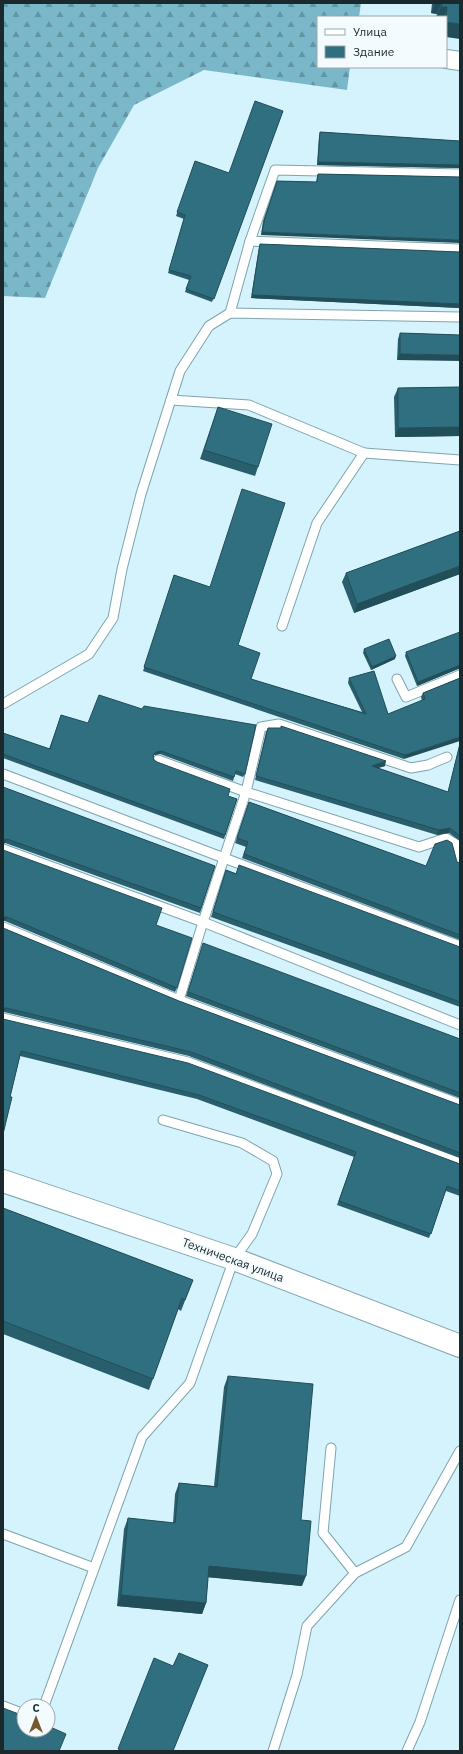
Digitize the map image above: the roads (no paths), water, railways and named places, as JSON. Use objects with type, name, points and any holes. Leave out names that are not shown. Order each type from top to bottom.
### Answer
[{"type":"street","points":[[447,59],[460,61]]},
{"type":"street","name":"Техническая улица","points":[[3,1181],[234,1259],[460,1346]]},
{"type":"lane","points":[[230,313],[250,241],[275,170],[460,174]]},
{"type":"lane","points":[[250,241],[460,249]]},
{"type":"lane","points":[[3,704],[89,654],[113,618],[122,569],[141,494],[180,372],[209,326],[230,313],[460,316]]},
{"type":"lane","points":[[171,400],[249,405],[364,453],[460,460]]},
{"type":"lane","points":[[282,626],[317,523],[364,453]]},
{"type":"lane","points":[[397,679],[406,697],[460,676]]},
{"type":"lane","points":[[179,1000],[246,792],[261,727],[278,724],[411,768],[428,765],[447,757]]},
{"type":"lane","points":[[158,760],[246,792],[419,847],[446,838],[456,844],[460,863]]},
{"type":"lane","points":[[3,774],[460,946]]},
{"type":"lane","points":[[3,849],[203,922],[460,1025]]},
{"type":"lane","points":[[3,927],[179,1000],[460,1104]]},
{"type":"lane","points":[[3,1018],[188,1062],[460,1163]]},
{"type":"lane","points":[[47,1698],[142,1437],[190,1383],[234,1259],[252,1234],[277,1174],[273,1160],[242,1143],[163,1120]]},
{"type":"lane","points":[[330,1448],[323,1533],[355,1573]]},
{"type":"lane","points":[[273,1751],[297,1674],[307,1626],[355,1573],[406,1547],[460,1451]]},
{"type":"lane","points":[[3,1534],[94,1568]]},
{"type":"lane","points":[[407,1751],[420,1722],[460,1600]]},
{"type":"lane","points":[[3,1706],[16,1711]]}]
